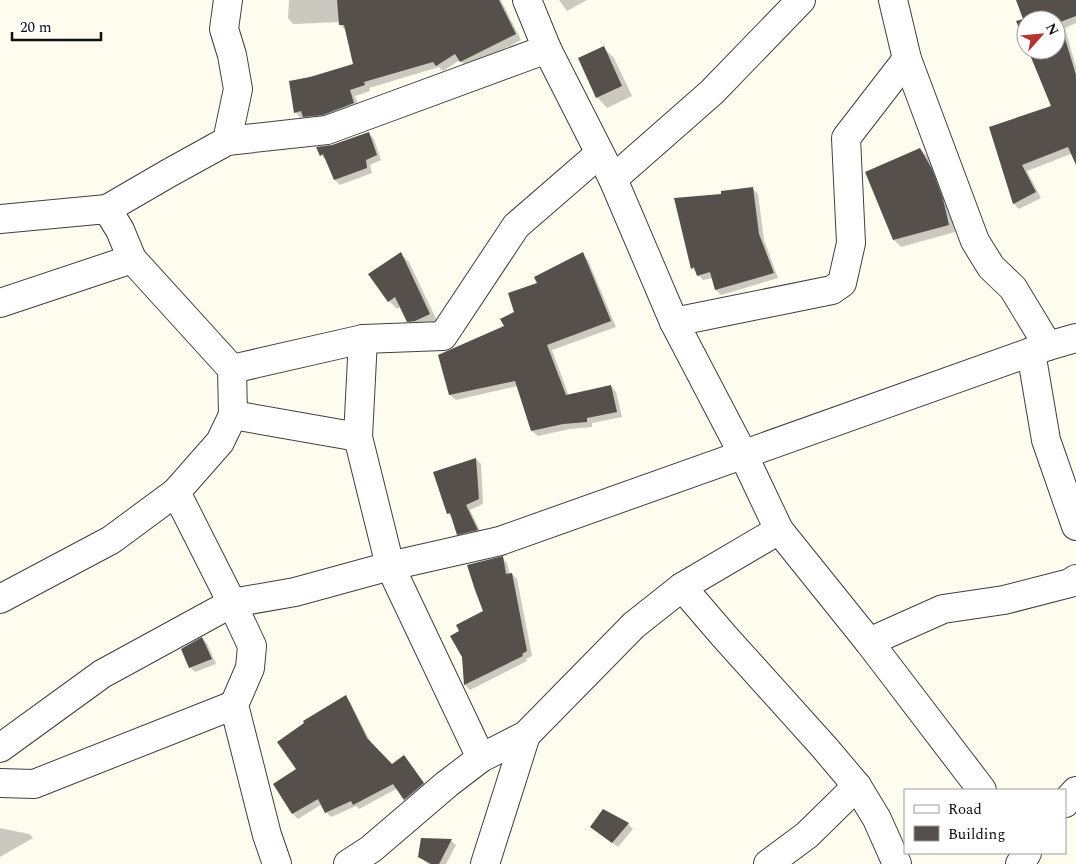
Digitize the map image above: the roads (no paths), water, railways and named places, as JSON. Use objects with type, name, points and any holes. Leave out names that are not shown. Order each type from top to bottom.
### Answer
[{"type":"street","points":[[227,141],[238,89],[232,54],[224,29],[228,0]]},
{"type":"street","points":[[527,0],[547,49],[613,179],[674,322],[743,454],[779,530],[869,642],[981,789]]},
{"type":"street","points":[[893,0],[906,60],[975,241],[991,267],[1013,288],[1039,349],[1046,440],[1076,526]]},
{"type":"street","points":[[613,179],[712,92],[798,2]]},
{"type":"street","points":[[0,219],[107,209],[227,141],[327,130],[547,49]]},
{"type":"street","points":[[674,322],[832,290],[842,283],[851,243],[846,138],[906,60]]},
{"type":"street","points":[[232,369],[363,340],[442,336],[516,226],[599,154]]},
{"type":"street","points":[[0,599],[111,540],[176,492],[220,442],[233,415],[232,369],[132,259],[120,230],[107,209]]},
{"type":"street","points":[[0,303],[132,259]]},
{"type":"street","points":[[0,748],[102,674],[232,603],[295,592],[390,566],[500,541],[1039,349],[1076,338]]},
{"type":"street","points":[[363,340],[358,437],[390,566],[481,758]]},
{"type":"street","points":[[233,415],[358,437]]},
{"type":"street","points":[[176,492],[252,646],[250,668],[234,705],[277,864]]},
{"type":"street","points":[[348,864],[370,849],[481,758],[526,735],[634,625],[682,587],[779,530]]},
{"type":"street","points":[[869,642],[943,608],[1004,600],[1070,584],[1076,579]]},
{"type":"street","points":[[682,587],[857,786],[877,819],[896,864]]},
{"type":"street","points":[[0,784],[34,784],[234,705]]},
{"type":"street","points":[[484,864],[526,735]]},
{"type":"street","points":[[768,864],[806,835],[857,786]]},
{"type":"street","points":[[1066,802],[1076,791]]}]
